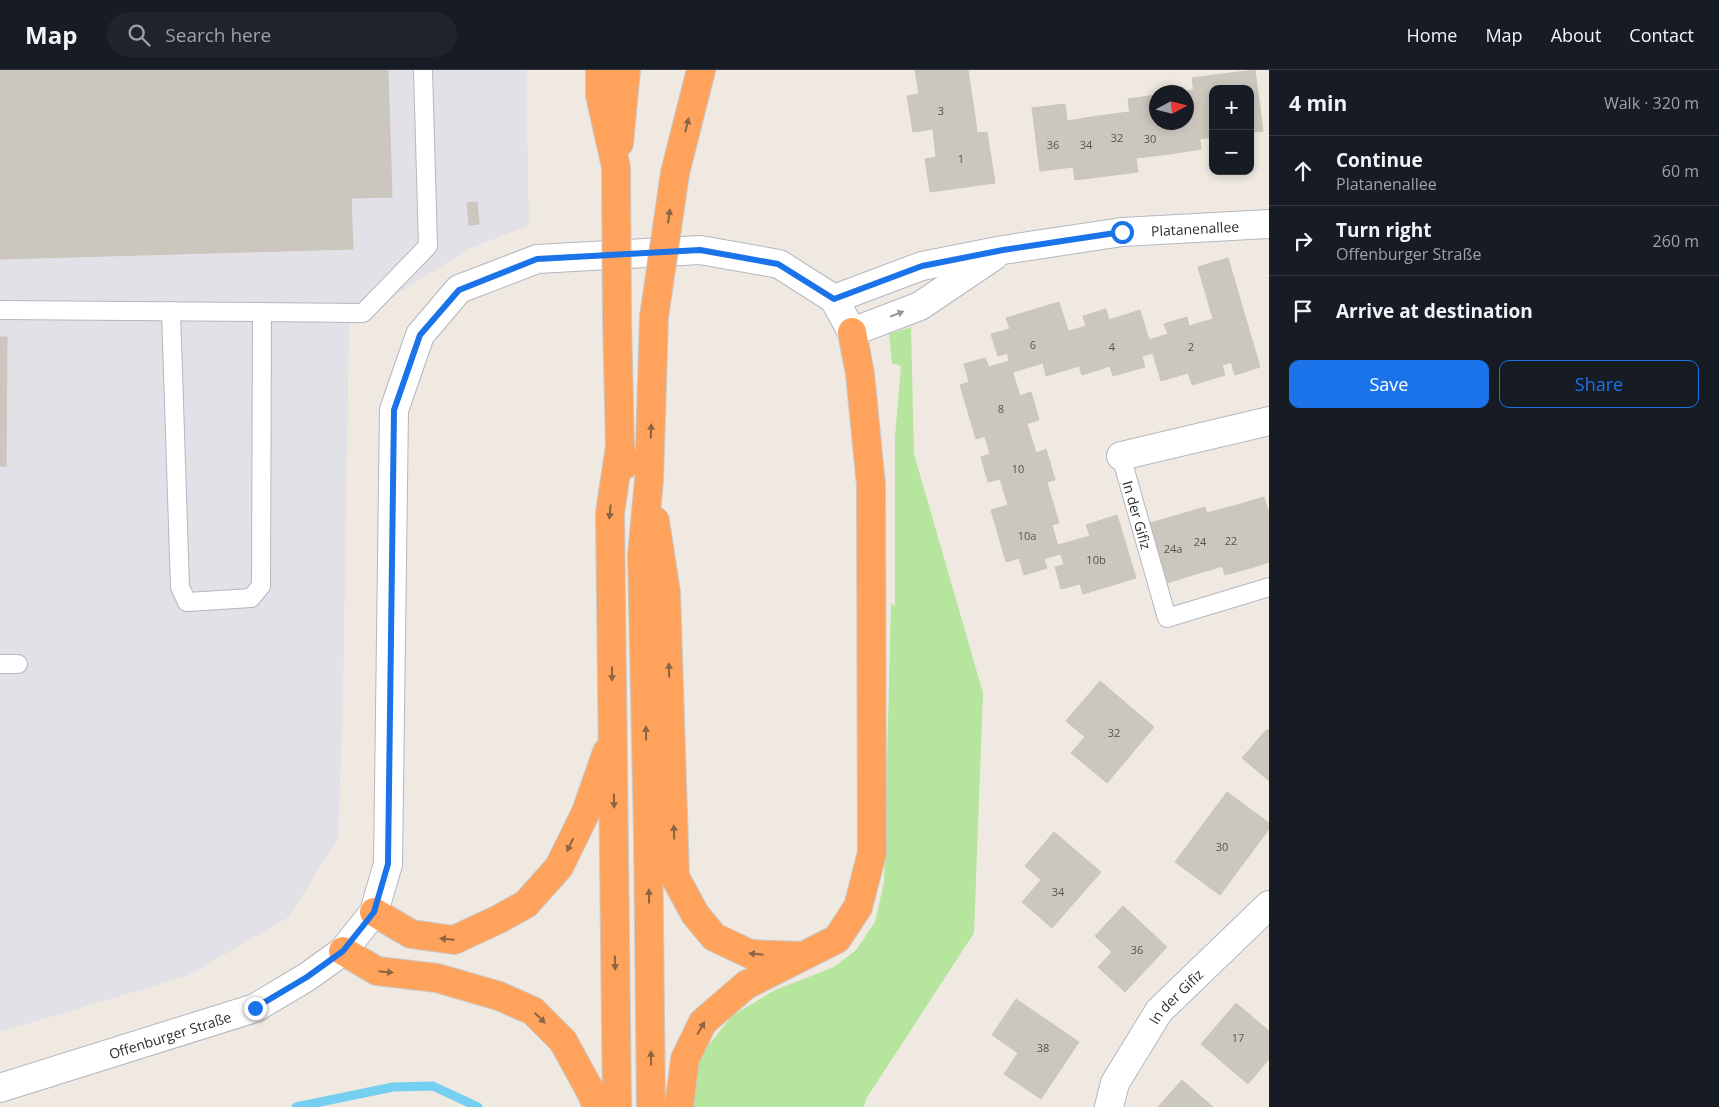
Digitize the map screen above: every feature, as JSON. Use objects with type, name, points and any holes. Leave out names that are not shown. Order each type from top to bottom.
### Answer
[{"type":"highway","points":[[600,70],[600,95],[616,167]]},
{"type":"highway","points":[[617,1107],[610,513],[620,446],[616,167],[626,70]]},
{"type":"highway","points":[[651,1107],[642,555],[649,480],[654,316],[675,173],[701,70]]},
{"type":"highway","points":[[679,1107],[685,1059],[703,1022],[746,985],[836,939],[858,907],[872,853],[872,485],[860,374],[852,332]]},
{"type":"highway","points":[[620,446],[642,555]]},
{"type":"highway","points":[[649,480],[666,593],[675,877],[696,914],[714,938],[750,954],[805,956]]},
{"type":"highway","points":[[374,912],[411,934],[454,940],[526,904],[559,867],[586,812],[613,734]]},
{"type":"highway","points":[[343,951],[377,971],[438,978],[499,996],[533,1011],[563,1041],[592,1094],[596,1107]]},
{"type":"street","name":"Platanenallee","points":[[834,299],[922,266],[1003,250],[1122,232],[1269,224]]},
{"type":"street","name":"Offenburger Straße","points":[[0,1088],[255,1008],[307,977],[343,951],[374,912],[388,864],[394,410],[420,335],[459,290],[537,259],[700,250],[778,264],[834,299],[852,332]]},
{"type":"street","name":"Platanenallee","points":[[852,332],[920,306],[1003,250]]},
{"type":"street","name":"In der Gifiz","points":[[1121,456],[1269,421]]},
{"type":"street","name":"In der Gifiz","points":[[1110,1107],[1115,1084],[1160,1011],[1269,905]]},
{"type":"lane","points":[[0,310],[362,313],[428,246],[423,70]]},
{"type":"lane","points":[[171,312],[180,587],[186,602],[251,598],[261,586],[262,312]]},
{"type":"lane","name":"In der Gifiz","points":[[1121,456],[1167,618],[1269,588]]},
{"type":"lane","points":[[0,664],[18,664]]},
{"type":"shaded area","points":[[0,70],[526,70],[529,225],[468,249],[349,325],[343,699],[338,838],[289,917],[187,976],[0,1032]]},
{"type":"green space","points":[[911,327],[914,454],[983,693],[974,933],[866,1099],[864,1107],[687,1107],[697,1059],[732,1016],[775,990],[834,967],[856,950],[875,922],[884,882],[891,603],[895,606],[895,437],[901,366],[892,363],[889,334]]},
{"type":"building","points":[[0,70],[388,70],[392,197],[351,198],[353,249],[0,259]]},
{"type":"building","points":[[915,70],[968,70],[976,123],[913,132],[907,96],[919,94]]},
{"type":"building","points":[[1255,70],[1263,131],[1254,132],[1254,85],[1223,85],[1222,74]]},
{"type":"building","points":[[1222,74],[1223,85],[1209,85],[1209,138],[1200,139],[1192,78]]},
{"type":"building","points":[[1194,90],[1201,149],[1170,154],[1167,130],[1194,130]]},
{"type":"building","points":[[1149,96],[1149,130],[1167,130],[1170,154],[1136,158],[1128,99]]},
{"type":"building","points":[[1065,104],[1073,167],[1040,171],[1032,108]]},
{"type":"building","points":[[1129,112],[1138,172],[1106,176],[1098,116]]},
{"type":"building","points":[[1098,116],[1106,176],[1075,180],[1067,121]]},
{"type":"building","points":[[976,123],[977,133],[987,132],[995,183],[930,192],[925,159],[936,157],[933,130]]},
{"type":"building","points":[[477,202],[479,224],[469,225],[467,203]]},
{"type":"building","points":[[1228,258],[1260,367],[1235,375],[1231,362],[1236,361],[1223,316],[1213,319],[1198,267]]},
{"type":"building","points":[[1059,302],[1079,366],[1046,376],[1043,363],[1013,372],[1007,353],[998,356],[991,334],[1010,329],[1006,318]]},
{"type":"building","points":[[1106,309],[1109,320],[1140,310],[1153,353],[1142,356],[1145,367],[1113,376],[1110,366],[1082,375],[1069,331],[1086,326],[1083,316]]},
{"type":"building","points":[[1223,316],[1236,361],[1222,365],[1225,375],[1192,385],[1188,373],[1161,381],[1149,340],[1168,334],[1164,324],[1187,317],[1189,326]]},
{"type":"building","points":[[0,337],[7,337],[6,466],[0,466]]},
{"type":"building","points":[[985,358],[989,367],[1009,361],[1020,396],[1031,392],[1039,420],[976,439],[960,385],[969,382],[964,364]]},
{"type":"building","points":[[1027,424],[1036,453],[1046,449],[1055,480],[1047,482],[1050,493],[1008,505],[1000,479],[988,482],[981,457],[990,454],[985,437]]},
{"type":"building","points":[[1050,493],[1059,523],[1052,525],[1060,554],[1044,559],[1047,568],[1024,575],[1019,558],[1006,562],[991,510]]},
{"type":"building","points":[[1264,497],[1269,514],[1269,562],[1254,567],[1237,505]]},
{"type":"building","points":[[1237,505],[1254,567],[1225,575],[1207,513]]},
{"type":"building","points":[[1205,507],[1223,566],[1196,574],[1178,515]]},
{"type":"building","points":[[1117,515],[1136,578],[1083,594],[1080,584],[1061,589],[1055,567],[1064,565],[1058,545],[1090,536],[1086,525]]},
{"type":"building","points":[[1178,515],[1196,574],[1167,583],[1150,523]]},
{"type":"building","points":[[1100,681],[1154,727],[1107,783],[1071,753],[1085,737],[1066,721]]},
{"type":"building","points":[[1267,729],[1269,731],[1269,781],[1242,758]]},
{"type":"building","points":[[1227,792],[1269,823],[1269,829],[1220,895],[1175,862]]},
{"type":"building","points":[[1054,832],[1101,872],[1052,928],[1022,902],[1041,880],[1025,866]]},
{"type":"building","points":[[1123,906],[1167,947],[1125,992],[1098,967],[1112,952],[1095,936]]},
{"type":"building","points":[[1016,999],[1079,1042],[1041,1099],[1004,1074],[1018,1053],[992,1035]]},
{"type":"building","points":[[1236,1003],[1269,1031],[1269,1059],[1248,1084],[1201,1044]]},
{"type":"building","points":[[1182,1080],[1213,1107],[1158,1107]]},
{"type":"waterway","points":[[296,1107],[393,1087],[433,1086],[478,1107]]},
{"type":"route","points":[[255,1008],[307,977],[343,951],[374,912],[388,864],[394,410],[420,335],[459,290],[537,259],[700,250],[778,264],[834,299],[922,266],[1003,250],[1122,232]]}]
